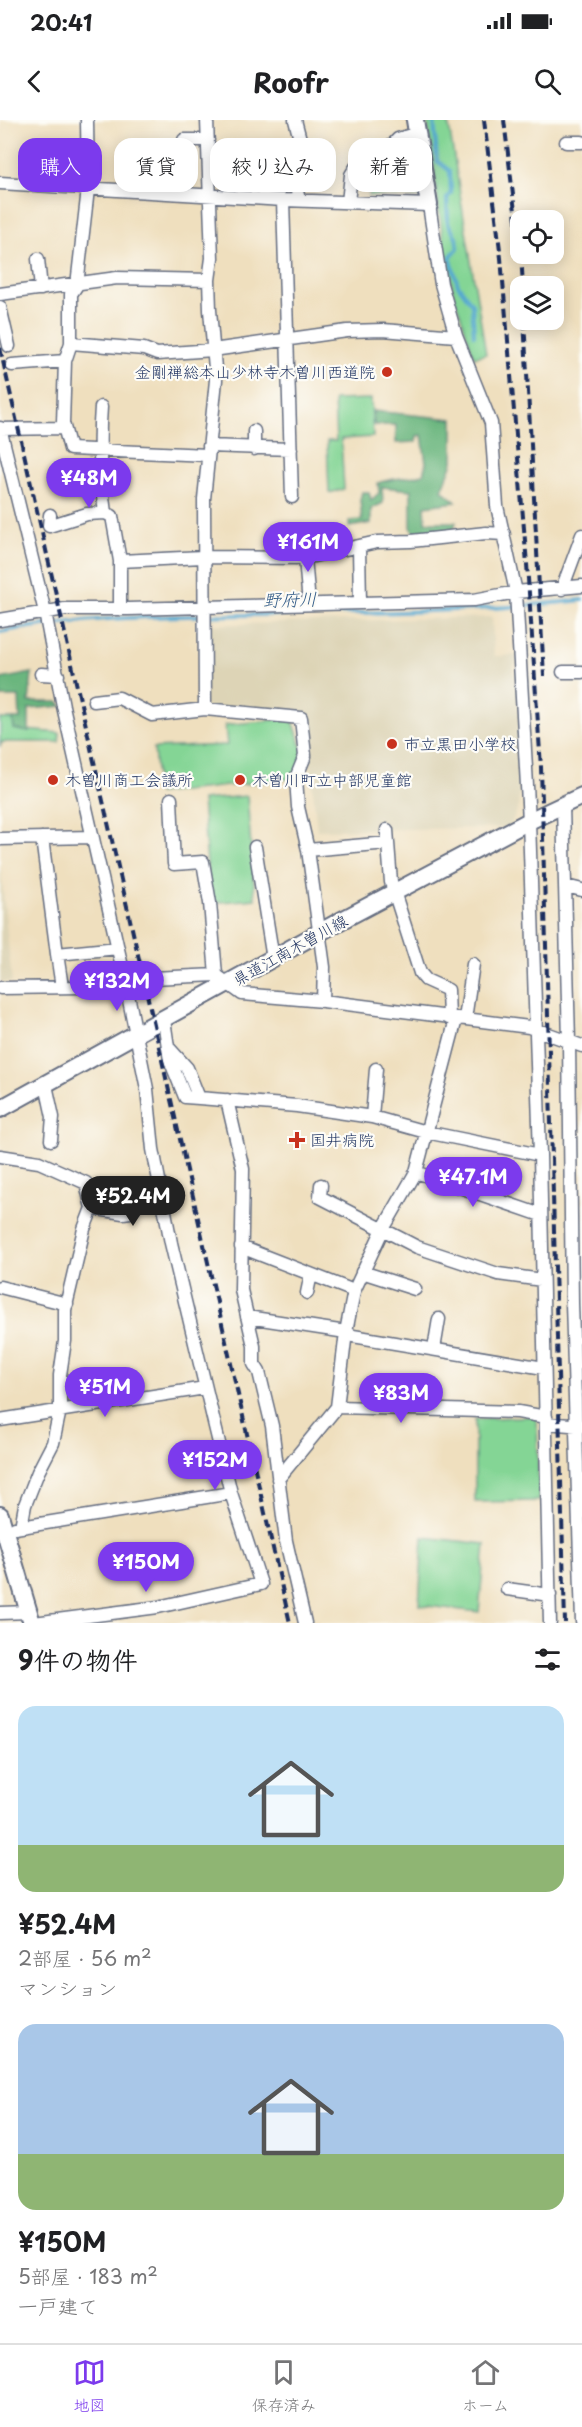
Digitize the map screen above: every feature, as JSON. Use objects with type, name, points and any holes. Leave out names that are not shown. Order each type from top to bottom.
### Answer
[{"type":"main road","points":[[417,127],[429,205]]},
{"type":"main road","name":"県道江南木曽川線","points":[[0,1109],[164,1020],[223,979],[273,959],[530,821],[582,796]]},
{"type":"main road","points":[[9,1524],[32,1619]]},
{"type":"street","points":[[87,120],[87,138]]},
{"type":"street","points":[[205,709],[204,499],[216,380],[210,280],[213,258],[207,120]]},
{"type":"street","points":[[295,120],[302,147],[291,147],[293,173],[299,200]]},
{"type":"street","points":[[348,202],[351,175],[356,167],[382,156],[398,139],[417,127]]},
{"type":"street","points":[[198,140],[208,140]]},
{"type":"street","points":[[566,142],[582,142]]},
{"type":"street","points":[[0,183],[18,184]]},
{"type":"street","points":[[102,190],[429,205],[441,285],[456,336],[491,423],[497,506],[516,595],[530,821],[550,1623]]},
{"type":"street","points":[[88,192],[77,285],[71,294],[71,343],[65,361],[64,428],[70,449],[98,451],[291,449]]},
{"type":"street","points":[[283,200],[292,497]]},
{"type":"street","points":[[38,259],[41,289]]},
{"type":"street","points":[[0,294],[117,279],[210,280]]},
{"type":"street","points":[[0,307],[9,346]]},
{"type":"street","points":[[71,343],[144,349],[157,354],[213,350],[347,332],[383,330],[456,336]]},
{"type":"street","points":[[12,364],[65,361]]},
{"type":"street","points":[[101,408],[98,451],[105,513]]},
{"type":"street","points":[[0,1613],[32,1619],[158,1606],[261,1584],[231,1493],[159,1185],[147,1089],[137,1035],[47,632],[45,614],[0,429],[64,428]]},
{"type":"street","points":[[254,430],[254,449]]},
{"type":"street","points":[[50,515],[49,526],[87,514],[105,513],[112,516],[120,561],[120,607]]},
{"type":"street","points":[[120,561],[203,557],[305,558],[377,542],[411,541],[486,533],[504,534]]},
{"type":"street","points":[[562,589],[582,535]]},
{"type":"street","points":[[359,547],[360,603]]},
{"type":"street","points":[[305,558],[309,604]]},
{"type":"street","points":[[0,620],[120,607],[204,608],[474,600],[582,586]]},
{"type":"street","points":[[563,672],[582,672]]},
{"type":"street","points":[[41,674],[57,675]]},
{"type":"street","points":[[94,700],[119,698],[152,715],[205,709],[301,718],[304,756],[296,778],[298,807],[308,850],[320,933],[324,967],[323,1001]]},
{"type":"street","points":[[171,799],[174,864],[203,862],[223,979]]},
{"type":"street","points":[[563,805],[569,1042],[576,1189],[582,1622]]},
{"type":"street","points":[[0,839],[92,837]]},
{"type":"street","points":[[308,850],[388,837],[391,882],[420,973],[426,980],[448,990],[457,1018]]},
{"type":"street","points":[[42,838],[62,987]]},
{"type":"street","points":[[255,847],[273,959]]},
{"type":"street","points":[[566,886],[582,890]]},
{"type":"street","points":[[57,954],[118,948]]},
{"type":"street","points":[[278,1479],[337,1407],[346,1332],[354,1291],[382,1231],[416,1172],[472,964]]},
{"type":"street","points":[[153,978],[223,979],[242,994],[323,1001],[529,1027],[582,1046]]},
{"type":"street","points":[[0,988],[82,987],[125,980]]},
{"type":"street","points":[[164,1020],[168,1047],[178,1067],[199,1098],[297,1106],[372,1117],[426,1132],[540,1155]]},
{"type":"street","points":[[372,1117],[376,1069]]},
{"type":"street","points":[[46,1085],[53,1117],[51,1140]]},
{"type":"street","points":[[227,1100],[243,1169],[241,1290],[254,1346],[255,1364],[272,1426],[286,1541],[305,1623]]},
{"type":"street","points":[[0,1156],[39,1162],[86,1183],[92,1208],[84,1229],[65,1310],[60,1410],[53,1443],[25,1505],[9,1524]]},
{"type":"street","points":[[416,1172],[541,1215]]},
{"type":"street","points":[[92,1208],[130,1212],[148,1191],[159,1185]]},
{"type":"street","points":[[321,1185],[320,1197],[382,1231],[417,1247],[498,1274],[542,1280]]},
{"type":"street","points":[[241,1247],[354,1291]]},
{"type":"street","points":[[362,1272],[415,1289]]},
{"type":"street","points":[[307,1293],[311,1274]]},
{"type":"street","points":[[0,1287],[67,1304]]},
{"type":"street","points":[[247,1317],[346,1332],[353,1336],[544,1368]]},
{"type":"street","points":[[434,1349],[439,1319]]},
{"type":"street","points":[[0,1420],[205,1388]]},
{"type":"street","points":[[337,1407],[518,1412],[546,1420],[579,1425]]},
{"type":"street","points":[[9,1524],[231,1493]]},
{"type":"street","points":[[507,1590],[550,1596]]},
{"type":"shaded area","points":[[492,617],[494,656],[520,655],[513,669],[524,729],[518,809],[509,828],[317,830],[305,712],[205,708],[206,625]]},
{"type":"shaded area","points":[[0,860],[12,982],[0,982]]},
{"type":"green space","points":[[427,120],[448,120],[486,354],[474,357],[453,292],[444,247],[432,157],[432,138],[429,138]]},
{"type":"green space","points":[[370,192],[409,192],[422,197],[369,196]]},
{"type":"green space","points":[[371,399],[373,437],[341,439],[344,489],[329,493],[327,441],[336,441],[334,400]]},
{"type":"green space","points":[[373,411],[453,419],[453,462],[442,490],[456,502],[425,506],[426,522],[456,522],[453,532],[415,535],[411,527],[411,490],[382,487],[383,503],[371,509],[371,523],[349,527],[349,521],[362,520],[360,500],[362,492],[369,492],[371,500],[379,493],[378,483],[423,474],[426,463],[422,435],[417,436],[416,442],[396,443],[396,425],[374,425]]},
{"type":"green space","points":[[32,673],[29,702],[58,702],[63,706],[29,709],[29,732],[14,729],[13,719],[20,719],[19,697],[0,697],[0,679]]},
{"type":"green space","points":[[292,718],[305,756],[296,778],[158,794],[154,748],[227,745],[225,725]]},
{"type":"green space","points":[[0,719],[13,719],[14,729],[60,733],[59,742],[2,742],[0,747]]},
{"type":"green space","points":[[247,796],[255,899],[210,903],[202,800]]},
{"type":"green space","points":[[537,1416],[539,1501],[475,1502],[475,1419]]},
{"type":"green space","points":[[423,1537],[485,1544],[479,1612],[419,1605]]},
{"type":"waterway","points":[[434,120],[437,161],[450,171],[451,193],[447,198],[448,224],[456,237],[458,248],[450,257],[458,285],[472,304],[474,335]]},
{"type":"waterway","name":"野府川","points":[[0,632],[61,623],[122,618],[414,612],[498,608],[582,600]]},
{"type":"railway","points":[[484,120],[501,258],[527,564],[541,767],[565,1623]]},
{"type":"railway","points":[[504,120],[515,210]]},
{"type":"railway","points":[[522,264],[522,276]]},
{"type":"railway","points":[[525,330],[544,676]]},
{"type":"railway","points":[[0,348],[290,1623]]},
{"type":"place","name":"金剛禅総本山少林寺木曽川西道院","points":[[387,372]]},
{"type":"place","name":"市立黒田小学校","points":[[392,744]]},
{"type":"place","name":"木曽川商工会議所","points":[[53,780]]},
{"type":"place","name":"木曽川町立中部児童館","points":[[240,780]]},
{"type":"place","name":"国井病院","points":[[297,1140]]}]
